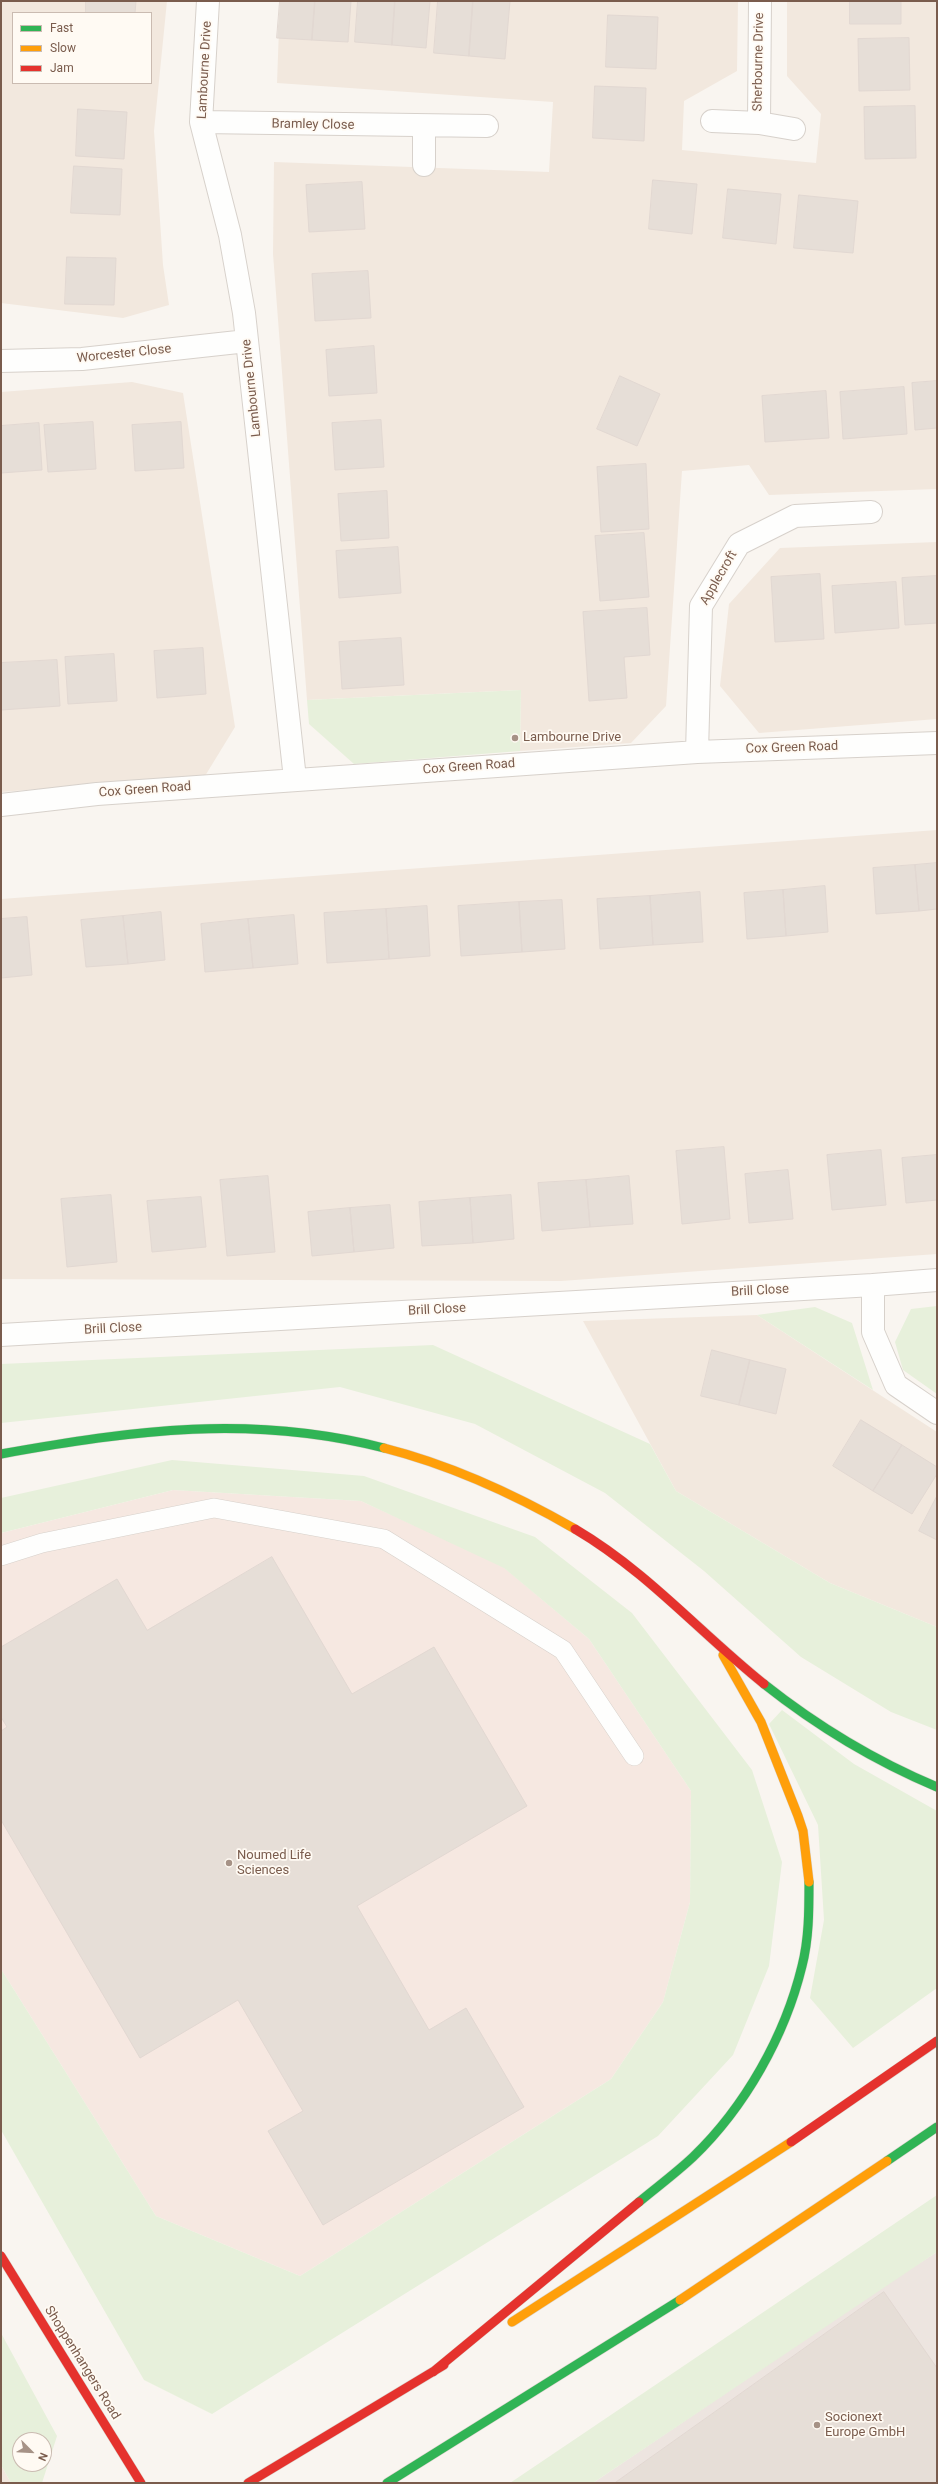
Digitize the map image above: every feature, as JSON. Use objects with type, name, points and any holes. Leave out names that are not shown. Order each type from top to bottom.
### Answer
[{"type":"main road","points":[[1,1454],[74,1440],[138,1432],[200,1428],[267,1428],[314,1433],[422,1459],[487,1485],[530,1505],[587,1538],[637,1571],[673,1601],[717,1645],[794,1707],[883,1762],[937,1787]]},
{"type":"main road","points":[[433,2372],[693,2158],[721,2127],[747,2092],[763,2068],[783,2027],[799,1976],[809,1920],[809,1870],[802,1829],[782,1773],[757,1713],[717,1645]]},
{"type":"main road","points":[[248,2483],[433,2372],[501,2329],[782,2148],[937,2041]]},
{"type":"main road","points":[[387,2483],[643,2323],[756,2250],[937,2127]]},
{"type":"main road","name":"Shoppenhangers Road","points":[[1,2256],[141,2483]]},
{"type":"street","name":"Lambourne Drive","points":[[208,1],[202,122],[230,235],[247,341],[295,779]]},
{"type":"street","name":"Sherbourne Drive","points":[[759,123],[760,1]]},
{"type":"street","name":"Sherbourne Drive","points":[[712,121],[759,123],[794,129]]},
{"type":"street","name":"Bramley Close","points":[[202,122],[424,127],[487,126]]},
{"type":"street","points":[[424,127],[424,165]]},
{"type":"street","name":"Worcester Close","points":[[1,361],[82,359],[247,341]]},
{"type":"street","name":"Applecroft","points":[[697,752],[701,606],[739,544],[795,516],[871,512]]},
{"type":"street","name":"Cox Green Road","points":[[1,805],[97,794],[697,752],[937,743]]},
{"type":"street","name":"Brill Close","points":[[1,1335],[873,1285],[937,1280]]},
{"type":"street","points":[[873,1285],[873,1332],[896,1385],[937,1413]]},
{"type":"lane","points":[[1,1556],[42,1542],[214,1508],[384,1539],[563,1650],[634,1756]]},
{"type":"shaded area","points":[[1,1],[167,1],[154,131],[163,265],[169,305],[123,318],[1,303]]},
{"type":"shaded area","points":[[280,1],[738,1],[737,71],[684,101],[682,150],[816,163],[821,114],[787,76],[787,1],[937,1],[937,489],[769,495],[749,465],[682,471],[666,706],[631,743],[520,751],[521,690],[307,700],[273,254],[274,162],[549,172],[553,102],[277,83]]},
{"type":"shaded area","points":[[132,382],[183,393],[235,727],[205,776],[1,792],[1,392]]},
{"type":"shaded area","points":[[937,542],[937,719],[759,733],[720,686],[729,604],[780,548]]},
{"type":"shaded area","points":[[937,830],[937,1254],[561,1281],[1,1279],[1,899]]},
{"type":"shaded area","points":[[757,1315],[937,1432],[937,1627],[830,1583],[676,1491],[583,1321]]},
{"type":"shaded area","points":[[173,1490],[361,1501],[501,1565],[589,1639],[691,1791],[690,1902],[663,2002],[611,2079],[300,2276],[156,2216],[1,1969],[1,1533]]},
{"type":"shaded area","name":"Socionext Europe GmbH","points":[[937,2252],[937,2483],[593,2483],[891,2281]]},
{"type":"shaded area","points":[[1,2465],[11,2483],[1,2483]]},
{"type":"green space","points":[[521,690],[520,751],[354,764],[309,724],[307,700]]},
{"type":"green space","points":[[937,1306],[937,1394],[903,1370],[895,1342],[911,1309]]},
{"type":"green space","points":[[815,1307],[852,1323],[873,1390],[757,1315]]},
{"type":"green space","points":[[433,1345],[650,1444],[676,1491],[830,1583],[937,1627],[937,1730],[891,1712],[801,1657],[704,1571],[605,1493],[475,1424],[340,1387],[1,1423],[1,1364]]},
{"type":"green space","points":[[172,1460],[364,1476],[535,1537],[632,1613],[752,1770],[782,1862],[769,1966],[733,2055],[658,2136],[212,2414],[144,2380],[1,2130],[1,1969],[156,2216],[300,2276],[611,2079],[663,2002],[690,1902],[691,1791],[589,1639],[504,1568],[361,1501],[173,1490],[1,1533],[1,1498]]},
{"type":"green space","points":[[782,1710],[854,1764],[937,1811],[937,1988],[853,2048],[810,1998],[824,1920],[818,1825],[769,1724]]},
{"type":"green space","points":[[937,2195],[937,2252],[593,2483],[510,2483]]},
{"type":"green space","points":[[1,2333],[57,2436],[52,2452],[52,2432],[12,2432],[12,2472],[46,2472],[42,2483],[11,2483],[1,2465]]},
{"type":"building","points":[[86,1],[136,1],[135,12],[86,12]]},
{"type":"building","points":[[280,1],[315,1],[312,40],[277,38]]},
{"type":"building","points":[[315,1],[351,1],[348,42],[312,40]]},
{"type":"building","points":[[358,1],[395,1],[392,45],[355,42]]},
{"type":"building","points":[[395,1],[430,1],[426,48],[392,45]]},
{"type":"building","points":[[438,1],[473,1],[469,56],[434,53]]},
{"type":"building","points":[[473,1],[510,1],[505,59],[469,56]]},
{"type":"building","points":[[850,1],[901,1],[901,24],[850,24]]},
{"type":"building","points":[[608,15],[658,17],[656,69],[606,67]]},
{"type":"building","points":[[909,38],[910,90],[859,91],[858,39]]},
{"type":"building","points":[[595,86],[646,88],[644,141],[593,138]]},
{"type":"building","points":[[915,106],[916,158],[865,159],[864,107]]},
{"type":"building","points":[[78,109],[127,112],[124,159],[76,156]]},
{"type":"building","points":[[74,166],[122,169],[120,215],[71,213]]},
{"type":"building","points":[[653,180],[697,184],[692,234],[649,229]]},
{"type":"building","points":[[362,182],[365,229],[309,232],[306,185]]},
{"type":"building","points":[[728,189],[781,194],[776,244],[723,238]]},
{"type":"building","points":[[799,195],[858,201],[853,253],[794,248]]},
{"type":"building","points":[[67,257],[116,258],[114,305],[65,304]]},
{"type":"building","points":[[368,271],[371,318],[315,321],[312,274]]},
{"type":"building","points":[[374,346],[377,393],[329,396],[326,350]]},
{"type":"building","points":[[620,376],[660,394],[637,446],[597,429]]},
{"type":"building","points":[[937,381],[937,428],[915,430],[912,383]]},
{"type":"building","points":[[904,387],[907,434],[843,439],[840,392]]},
{"type":"building","points":[[826,391],[829,438],[765,442],[762,396]]},
{"type":"building","points":[[381,420],[384,467],[335,470],[332,423]]},
{"type":"building","points":[[93,422],[96,469],[48,472],[44,425]]},
{"type":"building","points":[[181,422],[184,468],[135,471],[132,425]]},
{"type":"building","points":[[39,423],[42,470],[1,473],[1,426]]},
{"type":"building","points":[[646,464],[649,529],[601,532],[597,467]]},
{"type":"building","points":[[387,491],[389,538],[341,541],[338,494]]},
{"type":"building","points":[[644,533],[649,597],[600,601],[595,536]]},
{"type":"building","points":[[398,547],[401,593],[339,598],[336,551]]},
{"type":"building","points":[[820,574],[824,639],[775,642],[771,577]]},
{"type":"building","points":[[937,576],[937,623],[905,625],[902,578]]},
{"type":"building","points":[[896,582],[899,628],[835,633],[832,586]]},
{"type":"building","points":[[647,608],[650,655],[624,657],[627,698],[589,701],[583,612]]},
{"type":"building","points":[[401,638],[404,685],[342,689],[339,642]]},
{"type":"building","points":[[203,648],[206,694],[157,698],[154,651]]},
{"type":"building","points":[[114,654],[117,701],[68,704],[65,657]]},
{"type":"building","points":[[57,660],[60,706],[1,710],[1,663]]},
{"type":"building","points":[[937,863],[937,909],[919,911],[915,865]]},
{"type":"building","points":[[915,865],[919,911],[876,914],[873,868]]},
{"type":"building","points":[[825,886],[828,932],[786,936],[783,890]]},
{"type":"building","points":[[783,890],[786,936],[747,939],[744,893]]},
{"type":"building","points":[[700,892],[703,942],[653,945],[650,896]]},
{"type":"building","points":[[650,896],[653,945],[600,949],[597,899]]},
{"type":"building","points":[[562,900],[565,949],[522,952],[519,902]]},
{"type":"building","points":[[519,902],[522,952],[461,956],[458,906]]},
{"type":"building","points":[[427,906],[430,956],[389,959],[386,909]]},
{"type":"building","points":[[386,909],[389,959],[327,963],[324,913]]},
{"type":"building","points":[[161,912],[165,960],[128,964],[123,916]]},
{"type":"building","points":[[294,915],[298,964],[253,968],[248,919]]},
{"type":"building","points":[[123,916],[128,964],[86,967],[81,920]]},
{"type":"building","points":[[27,917],[32,975],[1,978],[1,919]]},
{"type":"building","points":[[248,919],[253,968],[205,972],[201,924]]},
{"type":"building","points":[[724,1147],[730,1219],[682,1224],[676,1151]]},
{"type":"building","points":[[881,1150],[886,1205],[832,1210],[827,1155]]},
{"type":"building","points":[[937,1155],[937,1200],[906,1203],[902,1158]]},
{"type":"building","points":[[788,1170],[793,1219],[749,1223],[745,1174]]},
{"type":"building","points":[[268,1176],[275,1252],[227,1256],[220,1180]]},
{"type":"building","points":[[629,1176],[633,1224],[590,1227],[586,1180]]},
{"type":"building","points":[[586,1180],[590,1227],[542,1231],[538,1183]]},
{"type":"building","points":[[111,1195],[117,1262],[67,1267],[61,1199]]},
{"type":"building","points":[[511,1195],[514,1239],[473,1243],[470,1198]]},
{"type":"building","points":[[201,1197],[206,1247],[152,1252],[147,1201]]},
{"type":"building","points":[[470,1198],[473,1243],[422,1246],[419,1202]]},
{"type":"building","points":[[390,1205],[394,1248],[354,1252],[350,1208]]},
{"type":"building","points":[[350,1208],[354,1252],[312,1256],[308,1212]]},
{"type":"building","points":[[712,1350],[750,1360],[739,1405],[701,1396]]},
{"type":"building","points":[[750,1360],[786,1369],[776,1414],[739,1405]]},
{"type":"building","points":[[861,1420],[902,1445],[873,1491],[833,1466]]},
{"type":"building","points":[[902,1445],[937,1467],[937,1474],[912,1514],[873,1491]]},
{"type":"building","points":[[937,1496],[937,1540],[919,1531]]},
{"type":"building","name":"Noumed Life Sciences","points":[[272,1557],[352,1694],[434,1647],[527,1806],[357,1906],[429,2030],[466,2008],[524,2107],[323,2225],[268,2131],[303,2111],[238,2000],[140,2058],[1,1820],[1,1731],[7,1727],[1,1717],[1,1647],[117,1579],[147,1630]]},
{"type":"building","name":"Socionext Europe GmbH","points":[[884,2292],[937,2368],[937,2483],[615,2483]]},
{"type":"traffic: fast","points":[[1,1454],[98,1438],[192,1429],[287,1431],[335,1438],[384,1448]]},
{"type":"traffic: fast","points":[[764,1684],[847,1742],[891,1766],[937,1787]]},
{"type":"traffic: fast","points":[[639,2202],[687,2163],[712,2137],[730,2116],[761,2069],[785,2018],[795,1992],[802,1966],[809,1914],[809,1882]]},
{"type":"traffic: fast","points":[[887,2161],[937,2127]]},
{"type":"traffic: fast","points":[[387,2483],[680,2300]]},
{"type":"traffic: slow","points":[[384,1448],[434,1463],[482,1482],[530,1504],[575,1529]]},
{"type":"traffic: slow","points":[[723,1655],[761,1722],[798,1816],[803,1831],[809,1882]]},
{"type":"traffic: slow","points":[[512,2322],[791,2142]]},
{"type":"traffic: slow","points":[[680,2300],[887,2161]]},
{"type":"traffic: jam","points":[[575,1529],[601,1546],[650,1583],[764,1684]]},
{"type":"traffic: jam","points":[[791,2142],[937,2041]]},
{"type":"traffic: jam","points":[[433,2372],[639,2202]]},
{"type":"traffic: jam","points":[[1,2256],[141,2483]]},
{"type":"traffic: jam","points":[[248,2483],[444,2365]]},
{"type":"place","name":"Lambourne Drive","points":[[515,738]]},
{"type":"place","name":"Noumed Life Sciences","points":[[229,1863]]},
{"type":"place","name":"Socionext Europe GmbH","points":[[817,2425]]}]
